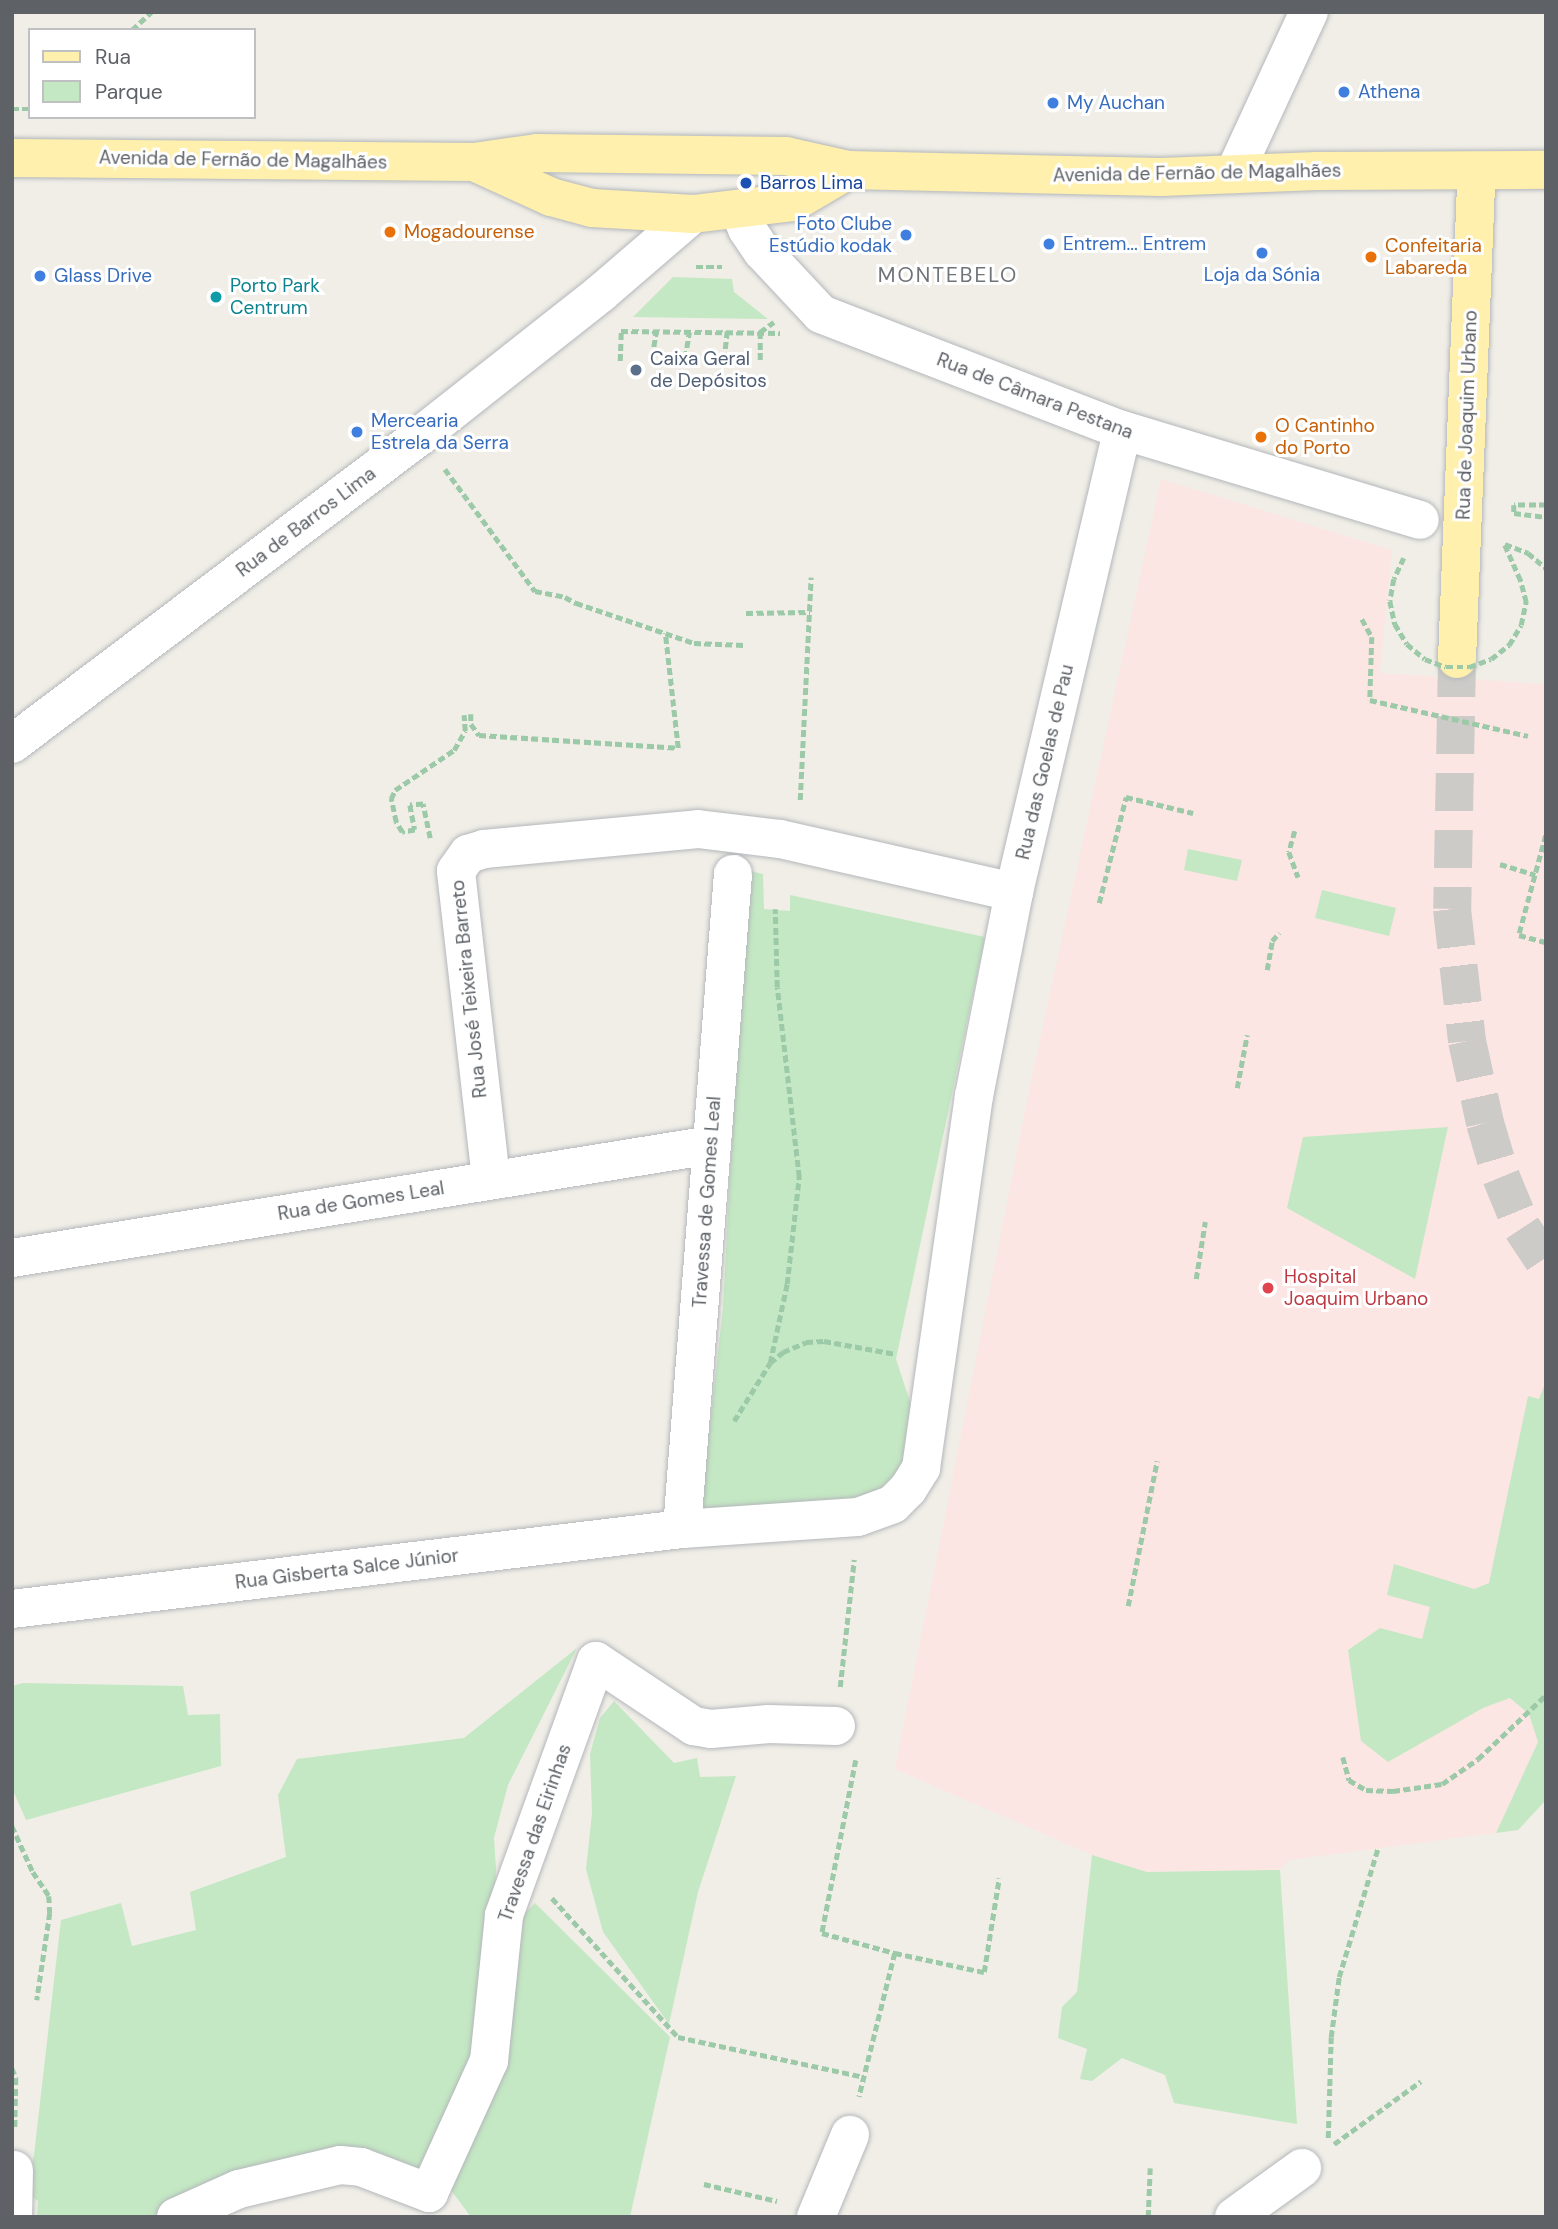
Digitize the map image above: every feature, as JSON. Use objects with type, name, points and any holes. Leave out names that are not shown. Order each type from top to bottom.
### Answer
[{"type":"main road","name":"Avenida de Fernão de Magalhães","points":[[12,158],[474,162],[537,153],[786,156],[848,170],[1161,177],[1546,170]]},
{"type":"main road","name":"Avenida de Fernão de Magalhães","points":[[474,162],[551,197],[592,208],[693,214],[794,202],[848,170]]},
{"type":"main road","name":"Rua de Joaquim Urbano","points":[[1457,659],[1477,171]]},
{"type":"street","points":[[1234,174],[1309,12]]},
{"type":"street","name":"Rua de Câmara Pestana","points":[[739,210],[747,229],[762,251],[821,314],[1122,430],[1420,520]]},
{"type":"street","name":"Rua de Barros Lima","points":[[12,744],[420,436],[601,293],[693,214]]},
{"type":"street","name":"Rua das Goelas de Pau","points":[[936,1362],[974,1096],[1014,892],[1122,430]]},
{"type":"street","name":"Rua José Teixeira Barreto","points":[[491,1180],[456,871],[462,859],[484,849],[698,828],[780,839],[1014,892]]},
{"type":"street","name":"Travessa de Gomes Leal","points":[[682,1529],[733,874]]},
{"type":"street","name":"Rua de Gomes Leal","points":[[12,1258],[711,1145]]},
{"type":"street","name":"Rua Gisberta Salce Júnior","points":[[12,1609],[682,1529],[858,1517],[893,1504],[908,1489],[921,1468],[936,1362]]},
{"type":"street","name":"Travessa das Eirinhas","points":[[176,2217],[239,2189],[340,2165],[361,2167],[429,2193],[467,2115],[489,2061],[504,1916],[596,1661],[694,1726],[711,1729],[769,1724],[836,1726]]},
{"type":"street","points":[[818,2214],[850,2135]]},
{"type":"street","points":[[1234,2217],[1302,2168]]},
{"type":"street","points":[[13,2217],[15,2170]]},
{"type":"path","points":[[134,28],[151,12]]},
{"type":"path","points":[[687,267],[728,267]]},
{"type":"path","points":[[760,332],[775,321],[774,311]]},
{"type":"path","points":[[620,360],[621,331],[786,333]]},
{"type":"path","points":[[724,359],[727,331]]},
{"type":"path","points":[[652,357],[656,332]]},
{"type":"path","points":[[685,358],[689,332]]},
{"type":"path","points":[[760,332],[760,360]]},
{"type":"path","points":[[420,436],[535,591],[565,597],[694,643],[744,645]]},
{"type":"path","points":[[1546,505],[1514,505],[1514,513],[1546,517]]},
{"type":"path","points":[[1504,544],[1528,553],[1546,568]]},
{"type":"path","points":[[1405,558],[1394,579],[1390,601],[1395,624],[1407,644],[1425,659],[1446,667],[1469,667],[1491,659],[1509,645],[1521,625],[1526,603],[1520,579]]},
{"type":"path","points":[[780,839],[801,797],[811,577]]},
{"type":"path","points":[[746,613],[810,612]]},
{"type":"path","points":[[1362,619],[1372,637],[1370,700],[1528,736]]},
{"type":"path","points":[[471,714],[471,724],[479,735],[678,748],[665,632]]},
{"type":"path","points":[[410,805],[415,830],[402,832],[396,822],[391,799],[395,790],[454,750],[465,731],[464,715]]},
{"type":"path","points":[[1099,903],[1126,797],[1193,813]]},
{"type":"path","points":[[1295,831],[1289,852],[1298,877]]},
{"type":"path","points":[[1546,835],[1519,935],[1546,942]]},
{"type":"path","points":[[1500,864],[1535,875]]},
{"type":"path","points":[[775,911],[777,988],[799,1177],[787,1284],[769,1363],[783,1352],[806,1342],[824,1341],[936,1362]]},
{"type":"path","points":[[1267,970],[1272,941],[1279,933]]},
{"type":"path","points":[[1237,1088],[1247,1035]]},
{"type":"path","points":[[1196,1279],[1205,1222]]},
{"type":"path","points":[[1128,1606],[1157,1461]]},
{"type":"path","points":[[836,1726],[858,1517]]},
{"type":"path","points":[[1343,1757],[1349,1780],[1366,1790],[1393,1791],[1442,1784],[1478,1759],[1529,1714],[1546,1695]]},
{"type":"path","points":[[856,1763],[822,1933],[895,1953],[984,1972],[999,1878]]},
{"type":"path","points":[[12,1826],[33,1872],[49,1896],[50,1913],[37,2000]]},
{"type":"path","points":[[1378,1848],[1339,1976],[1331,2037],[1328,2149],[1421,2081]]},
{"type":"path","points":[[523,1866],[678,2038],[864,2077],[895,1953]]},
{"type":"path","points":[[12,2068],[16,2078],[15,2170]]},
{"type":"path","points":[[1148,2217],[1150,2168]]},
{"type":"path","points":[[704,2184],[818,2214]]},
{"type":"shaded area","name":"Hospital Joaquim Urbano","points":[[1161,479],[1392,550],[1380,673],[1546,684],[1546,1800],[1518,1830],[1289,1860],[1280,1870],[1147,1872],[1092,1855],[895,1769],[1030,1086]]},
{"type":"green space","points":[[673,277],[732,279],[734,292],[768,319],[633,317]]},
{"type":"green space","points":[[1188,849],[1242,860],[1237,881],[1184,870]]},
{"type":"green space","points":[[746,870],[763,874],[764,909],[790,911],[790,895],[985,937],[896,1359],[913,1411],[908,1454],[892,1483],[853,1503],[700,1512],[723,1308]]},
{"type":"green space","points":[[1322,890],[1396,908],[1389,936],[1315,918]]},
{"type":"green space","points":[[1448,1127],[1415,1279],[1287,1208],[1303,1137]]},
{"type":"green space","points":[[1546,1381],[1546,1800],[1518,1830],[1496,1833],[1538,1742],[1529,1714],[1510,1698],[1483,1708],[1388,1762],[1361,1741],[1348,1650],[1380,1628],[1422,1639],[1430,1607],[1387,1595],[1394,1564],[1474,1589],[1489,1583],[1528,1396],[1539,1399]]},
{"type":"green space","points":[[577,1648],[508,1785],[494,1838],[496,1869],[484,2045],[423,2180],[252,2172],[150,2217],[37,2217],[38,2201],[26,2192],[34,2155],[61,1920],[121,1903],[132,1946],[196,1930],[190,1892],[286,1857],[278,1795],[297,1759],[464,1738]]},
{"type":"green space","points":[[23,1683],[183,1686],[188,1715],[220,1714],[221,1766],[26,1820],[12,1788],[12,1686]]},
{"type":"green space","points":[[614,1701],[674,1763],[697,1758],[700,1777],[736,1776],[698,1892],[669,2024],[603,1932],[586,1869],[592,1814],[590,1754],[600,1718]]},
{"type":"green space","points":[[1092,1855],[1147,1872],[1280,1870],[1297,2124],[1174,2103],[1165,2075],[1122,2058],[1092,2081],[1080,2079],[1087,2049],[1058,2038],[1062,2007],[1077,1992]]},
{"type":"green space","points":[[535,1903],[670,2037],[630,2217],[471,2217],[448,2186],[515,1978],[524,1914]]},
{"type":"tunnel","points":[[1457,659],[1452,909],[1467,1041],[1485,1123],[1501,1177],[1522,1228],[1546,1264]]},
{"type":"place","name":"Athena","points":[[1344,92]]},
{"type":"place","name":"My Auchan","points":[[1053,103]]},
{"type":"place","name":"Barros Lima","points":[[746,183]]},
{"type":"place","name":"Mogadourense","points":[[390,232]]},
{"type":"place","name":"Foto Clube Estúdio kodak","points":[[906,235]]},
{"type":"place","name":"Entrem... Entrem","points":[[1049,244]]},
{"type":"place","name":"Loja da Sónia","points":[[1262,253]]},
{"type":"place","name":"Confeitaria Labareda","points":[[1371,257]]},
{"type":"place","name":"Glass Drive","points":[[40,276]]},
{"type":"place","name":"Porto Park Centrum","points":[[216,297]]},
{"type":"place","name":"Caixa Geral de Depósitos","points":[[636,370]]},
{"type":"place","name":"Mercearia Estrela da Serra","points":[[357,432]]},
{"type":"place","name":"O Cantinho do Porto","points":[[1261,437]]},
{"type":"place","name":"Hospital Joaquim Urbano","points":[[1268,1288]]},
{"type":"district","name":"MONTEBELO","points":[[948,275]]}]
